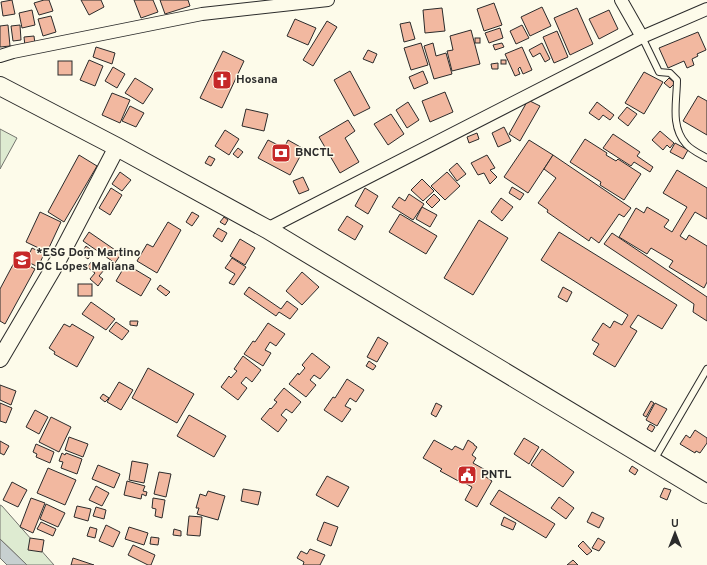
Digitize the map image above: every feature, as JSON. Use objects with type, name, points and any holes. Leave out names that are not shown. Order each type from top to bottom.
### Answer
[{"type":"main road","points":[[0,86],[117,147],[267,229],[707,494]]},
{"type":"street","points":[[0,56],[13,52],[202,14],[328,0]]},
{"type":"street","points":[[621,0],[642,37]]},
{"type":"street","points":[[267,229],[642,37],[707,8]]},
{"type":"street","points":[[0,359],[56,262],[117,147]]},
{"type":"lane","points":[[642,37],[659,72],[670,73],[677,80],[675,115],[678,133],[686,144],[707,158]]},
{"type":"lane","points":[[653,462],[707,369]]},
{"type":"green space","points":[[0,129],[17,138],[0,169]]},
{"type":"green space","points":[[0,505],[54,565],[27,565],[0,539]]},
{"type":"shaded area","points":[[0,539],[27,565],[7,565],[0,558]]},
{"type":"building","points":[[12,0],[15,14],[3,16],[1,2]]},
{"type":"building","points":[[49,0],[53,11],[39,15],[34,3]]},
{"type":"building","points":[[81,0],[101,0],[104,7],[89,15]]},
{"type":"building","points":[[134,0],[153,0],[158,12],[141,18]]},
{"type":"building","points":[[160,0],[188,0],[190,6],[165,14]]},
{"type":"building","points":[[494,3],[502,25],[484,31],[477,9]]},
{"type":"building","points":[[542,7],[551,26],[530,36],[521,17]]},
{"type":"building","points":[[442,8],[445,31],[425,33],[423,10]]},
{"type":"building","points":[[577,8],[593,44],[570,55],[554,18]]},
{"type":"building","points":[[32,10],[35,25],[22,28],[19,13]]},
{"type":"building","points":[[609,10],[618,29],[599,39],[589,19]]},
{"type":"building","points":[[51,16],[56,32],[43,36],[38,19]]},
{"type":"building","points":[[295,19],[316,28],[308,45],[287,36]]},
{"type":"building","points":[[327,21],[337,27],[313,66],[303,60]]},
{"type":"building","points":[[410,22],[415,39],[404,42],[400,24]]},
{"type":"building","points":[[8,25],[10,46],[0,47],[0,26]]},
{"type":"building","points":[[20,25],[21,40],[13,41],[11,26]]},
{"type":"building","points":[[522,25],[529,38],[516,44],[510,31]]},
{"type":"building","points":[[500,28],[503,38],[489,43],[485,33]]},
{"type":"building","points":[[471,30],[480,64],[452,71],[447,51],[453,50],[450,36]]},
{"type":"building","points":[[557,31],[568,57],[554,63],[543,37]]},
{"type":"building","points":[[698,32],[706,50],[697,54],[698,56],[692,59],[694,65],[687,68],[684,61],[668,68],[659,48]]},
{"type":"building","points":[[34,36],[35,44],[25,46],[24,37]]},
{"type":"building","points":[[475,38],[480,38],[480,43],[475,43]]},
{"type":"building","points":[[421,43],[428,65],[411,70],[404,48]]},
{"type":"building","points":[[433,43],[436,56],[446,53],[452,74],[434,79],[424,46]]},
{"type":"building","points":[[502,43],[504,47],[495,50],[493,45]]},
{"type":"building","points":[[542,43],[550,59],[545,62],[540,53],[533,57],[529,50]]},
{"type":"building","points":[[96,47],[115,53],[112,64],[93,57]]},
{"type":"building","points":[[522,47],[532,70],[523,74],[520,67],[518,69],[520,74],[515,76],[505,54]]},
{"type":"building","points":[[368,50],[377,54],[373,63],[363,59]]},
{"type":"building","name":"Hosana","points":[[223,51],[244,61],[222,108],[200,98]]},
{"type":"building","points":[[89,60],[103,66],[95,86],[80,80]]},
{"type":"building","points":[[501,60],[506,60],[506,64],[501,64]]},
{"type":"building","points":[[58,61],[72,61],[72,75],[58,75]]},
{"type":"building","points":[[498,63],[498,69],[492,69],[491,64]]},
{"type":"building","points":[[113,67],[125,74],[117,88],[105,81]]},
{"type":"building","points":[[350,71],[370,108],[354,116],[334,80]]},
{"type":"building","points":[[423,71],[428,83],[414,89],[409,77]]},
{"type":"building","points":[[644,72],[663,82],[644,114],[625,103]]},
{"type":"building","points":[[135,78],[153,89],[143,104],[125,93]]},
{"type":"building","points":[[669,78],[675,83],[670,88],[664,83]]},
{"type":"building","points":[[445,92],[453,112],[430,122],[422,101]]},
{"type":"building","points":[[112,93],[130,100],[120,123],[102,115]]},
{"type":"building","points":[[698,96],[707,101],[707,135],[683,121]]},
{"type":"building","points":[[528,100],[540,106],[520,141],[509,134]]},
{"type":"building","points":[[408,102],[419,120],[407,128],[396,110]]},
{"type":"building","points":[[597,102],[614,115],[610,120],[603,115],[599,120],[589,113]]},
{"type":"building","points":[[130,106],[144,113],[136,127],[122,121]]},
{"type":"building","points":[[627,107],[637,114],[628,126],[618,118]]},
{"type":"building","points":[[246,109],[268,114],[264,131],[242,126]]},
{"type":"building","points":[[391,114],[404,134],[388,145],[374,124]]},
{"type":"building","points":[[348,120],[355,131],[345,138],[359,162],[340,173],[319,137]]},
{"type":"building","points":[[504,127],[511,141],[498,147],[492,133]]},
{"type":"building","points":[[225,130],[239,139],[229,155],[215,146]]},
{"type":"building","points":[[660,131],[674,143],[670,148],[667,145],[663,150],[652,140]]},
{"type":"building","points":[[477,133],[479,139],[469,143],[467,137]]},
{"type":"building","points":[[613,134],[640,152],[637,156],[653,167],[650,172],[634,162],[631,166],[603,148]]},
{"type":"building","points":[[585,139],[607,153],[606,155],[616,161],[618,159],[641,174],[624,200],[600,185],[601,182],[570,162]]},
{"type":"building","name":"BNCTL","points":[[268,140],[284,148],[288,140],[304,149],[290,175],[258,158]]},
{"type":"building","points":[[529,140],[553,155],[528,193],[504,177]]},
{"type":"building","points":[[675,143],[688,150],[683,159],[670,152]]},
{"type":"building","points":[[238,148],[243,152],[238,158],[233,154]]},
{"type":"building","points":[[79,155],[97,166],[64,222],[48,212]]},
{"type":"building","points":[[487,155],[495,168],[490,170],[497,177],[490,184],[484,173],[478,175],[471,163]]},
{"type":"building","points":[[553,155],[631,208],[624,217],[619,214],[599,243],[591,237],[589,241],[547,212],[548,210],[538,203],[556,178],[544,169]]},
{"type":"building","points":[[209,156],[215,159],[211,166],[205,163]]},
{"type":"building","points":[[457,163],[466,174],[457,181],[449,170]]},
{"type":"building","points":[[677,170],[707,188],[707,219],[695,212],[680,236],[686,240],[689,235],[707,246],[707,282],[704,288],[669,267],[673,261],[651,248],[647,254],[619,237],[636,208],[644,213],[647,207],[669,220],[664,227],[672,232],[687,207],[663,193]]},
{"type":"building","points":[[120,172],[131,180],[122,191],[112,184]]},
{"type":"building","points":[[447,172],[460,186],[445,200],[431,186]]},
{"type":"building","points":[[303,177],[309,190],[299,194],[293,181]]},
{"type":"building","points":[[422,179],[434,191],[423,201],[411,190]]},
{"type":"building","points":[[512,187],[524,194],[520,200],[509,193]]},
{"type":"building","points":[[111,188],[122,195],[110,215],[99,208]]},
{"type":"building","points":[[365,188],[378,196],[368,214],[355,206]]},
{"type":"building","points":[[409,194],[424,204],[413,220],[392,207],[399,197],[405,201]]},
{"type":"building","points":[[434,194],[440,200],[432,208],[426,202]]},
{"type":"building","points":[[501,198],[513,207],[502,221],[491,212]]},
{"type":"building","points":[[422,207],[437,215],[430,227],[416,219]]},
{"type":"building","points":[[40,212],[61,222],[47,252],[26,242]]},
{"type":"building","points":[[192,212],[199,216],[192,226],[186,222]]},
{"type":"building","points":[[400,214],[437,236],[426,254],[389,232]]},
{"type":"building","points":[[347,216],[363,226],[355,240],[338,230]]},
{"type":"building","points":[[224,217],[228,220],[225,225],[220,222]]},
{"type":"building","points":[[479,220],[508,238],[473,295],[444,278]]},
{"type":"building","points":[[168,222],[181,230],[157,273],[137,261],[147,244],[153,247]]},
{"type":"building","points":[[218,228],[227,233],[222,242],[213,236]]},
{"type":"building","points":[[89,232],[121,254],[115,263],[83,241]]},
{"type":"building","points":[[559,232],[677,305],[662,329],[638,315],[630,327],[637,331],[615,367],[593,354],[599,344],[592,340],[603,323],[610,328],[614,321],[622,325],[628,315],[541,260]]},
{"type":"building","points":[[612,233],[707,297],[707,321],[693,312],[694,304],[604,244]]},
{"type":"building","points":[[240,239],[255,248],[245,265],[230,256]]},
{"type":"building","points":[[86,246],[94,252],[88,259],[81,254]]},
{"type":"building","points":[[32,248],[44,254],[38,267],[26,261]]},
{"type":"building","points":[[232,258],[246,267],[234,285],[229,283],[235,274],[225,268]]},
{"type":"building","points":[[16,259],[35,269],[5,324],[0,321],[0,289]]},
{"type":"building","points":[[92,261],[104,270],[99,276],[103,279],[98,286],[90,279],[95,273],[87,267]]},
{"type":"building","points":[[126,264],[151,279],[141,296],[116,281]]},
{"type":"building","points":[[302,272],[319,287],[302,305],[286,291]]},
{"type":"building","points":[[78,284],[92,284],[92,296],[78,296]]},
{"type":"building","points":[[160,285],[170,292],[166,296],[157,289]]},
{"type":"building","points":[[249,287],[281,309],[287,301],[298,309],[290,319],[279,312],[276,316],[244,294]]},
{"type":"building","points":[[563,287],[572,292],[567,302],[558,297]]},
{"type":"building","points":[[91,302],[115,319],[106,330],[82,314]]},
{"type":"building","points":[[130,321],[138,321],[137,326],[130,325]]},
{"type":"building","points":[[116,322],[129,331],[122,340],[109,331]]},
{"type":"building","points":[[268,323],[285,334],[276,346],[270,342],[265,350],[271,353],[263,366],[244,354],[253,341],[255,342]]},
{"type":"building","points":[[64,324],[70,327],[72,324],[94,337],[77,367],[54,354],[55,352],[49,348]]},
{"type":"building","points":[[378,337],[388,343],[377,362],[367,357]]},
{"type":"building","points":[[312,353],[330,367],[320,379],[314,375],[310,380],[316,385],[306,397],[289,384],[298,373],[299,375],[305,368],[302,365]]},
{"type":"building","points":[[243,356],[261,370],[252,382],[246,377],[241,383],[247,388],[238,400],[221,387],[229,376],[231,378],[237,371],[234,369]]},
{"type":"building","points":[[369,361],[376,366],[373,370],[366,366]]},
{"type":"building","points":[[148,368],[194,394],[177,423],[132,398]]},
{"type":"building","points":[[347,379],[364,390],[356,402],[350,398],[345,406],[351,409],[342,422],[324,410],[333,397],[335,398]]},
{"type":"building","points":[[119,382],[133,390],[121,410],[107,402]]},
{"type":"building","points":[[0,385],[16,391],[11,405],[0,400]]},
{"type":"building","points":[[284,388],[301,402],[292,413],[286,409],[281,415],[287,420],[278,432],[261,419],[277,402],[274,400]]},
{"type":"building","points":[[103,394],[109,398],[105,402],[100,398]]},
{"type":"building","points":[[651,401],[654,403],[646,417],[643,415]]},
{"type":"building","points":[[0,403],[12,408],[6,423],[0,421]]},
{"type":"building","points":[[436,403],[442,406],[436,417],[431,414]]},
{"type":"building","points":[[655,403],[667,409],[657,426],[646,420]]},
{"type":"building","points":[[35,410],[48,417],[39,434],[26,427]]},
{"type":"building","points":[[189,415],[226,436],[214,457],[177,436]]},
{"type":"building","points":[[51,417],[71,427],[59,452],[39,442]]},
{"type":"building","points":[[650,424],[655,427],[652,432],[647,429]]},
{"type":"building","points":[[695,430],[707,438],[707,443],[700,453],[696,451],[695,453],[680,444],[686,435],[690,438]]},
{"type":"building","points":[[69,437],[88,444],[83,457],[65,450]]},
{"type":"building","points":[[524,438],[539,447],[529,464],[514,454]]},
{"type":"building","name":"PNTL","points":[[434,440],[452,450],[455,446],[463,450],[468,440],[477,447],[472,455],[476,458],[473,463],[489,472],[486,477],[492,481],[477,507],[465,500],[472,487],[440,471],[442,469],[423,458]]},
{"type":"building","points":[[0,441],[9,446],[4,455],[0,453]]},
{"type":"building","points":[[36,444],[54,452],[50,463],[36,457],[37,454],[33,452]]},
{"type":"building","points":[[542,449],[574,472],[563,487],[531,465]]},
{"type":"building","points":[[62,453],[82,459],[77,474],[61,468],[63,462],[59,461]]},
{"type":"building","points":[[132,461],[148,464],[144,483],[129,480]]},
{"type":"building","points":[[98,465],[120,474],[114,488],[92,479]]},
{"type":"building","points":[[632,466],[638,470],[635,475],[629,471]]},
{"type":"building","points":[[48,468],[76,480],[65,505],[37,493]]},
{"type":"building","points":[[159,472],[171,474],[166,497],[154,494]]},
{"type":"building","points":[[327,476],[349,487],[338,507],[316,495]]},
{"type":"building","points":[[127,481],[145,486],[143,491],[147,492],[146,496],[142,494],[141,499],[124,495]]},
{"type":"building","points":[[12,482],[27,490],[18,507],[3,500]]},
{"type":"building","points":[[96,486],[109,493],[102,506],[89,500]]},
{"type":"building","points":[[664,488],[671,490],[667,500],[660,497]]},
{"type":"building","points":[[243,489],[261,492],[258,505],[241,501]]},
{"type":"building","points":[[499,490],[555,524],[546,538],[490,504]]},
{"type":"building","points":[[208,491],[225,496],[218,520],[197,514],[199,508],[196,508],[200,494],[206,496]]},
{"type":"building","points":[[559,497],[574,508],[566,519],[551,508]]},
{"type":"building","points":[[31,498],[45,503],[33,533],[20,527]]},
{"type":"building","points":[[153,498],[165,500],[162,518],[155,516],[156,509],[152,508]]},
{"type":"building","points":[[46,504],[65,513],[58,527],[40,519]]},
{"type":"building","points":[[77,506],[91,509],[88,521],[74,517]]},
{"type":"building","points":[[96,507],[106,510],[104,519],[93,516]]},
{"type":"building","points":[[592,512],[604,518],[599,528],[587,522]]},
{"type":"building","points":[[189,516],[202,517],[200,536],[187,535]]},
{"type":"building","points":[[504,517],[516,523],[513,530],[501,525]]},
{"type":"building","points":[[41,522],[56,529],[53,536],[37,529]]},
{"type":"building","points":[[324,522],[338,527],[331,546],[317,540]]},
{"type":"building","points":[[106,525],[120,532],[113,547],[99,541]]},
{"type":"building","points":[[90,527],[97,529],[95,538],[87,536]]},
{"type":"building","points":[[129,527],[148,533],[144,545],[125,539]]},
{"type":"building","points":[[174,529],[181,531],[181,536],[173,535]]},
{"type":"building","points":[[151,537],[159,538],[158,545],[150,544]]},
{"type":"building","points":[[30,538],[44,540],[42,552],[28,550]]},
{"type":"building","points":[[598,538],[605,542],[599,551],[592,548]]},
{"type":"building","points":[[583,541],[592,551],[587,555],[578,546]]},
{"type":"building","points":[[133,545],[155,555],[151,565],[128,555]]},
{"type":"building","points":[[310,549],[325,555],[320,565],[303,565],[304,562],[297,558],[301,551],[307,554]]},
{"type":"building","points":[[73,558],[94,565],[71,565]]},
{"type":"building","points":[[573,560],[578,565],[567,565]]},
{"type":"place","name":"Hosana","points":[[222,80]]},
{"type":"place","name":"BNCTL","points":[[281,153]]},
{"type":"place","name":"*ESG Dom Martino DC Lopes Maliana","points":[[22,260]]},
{"type":"place","name":"PNTL","points":[[467,475]]}]
